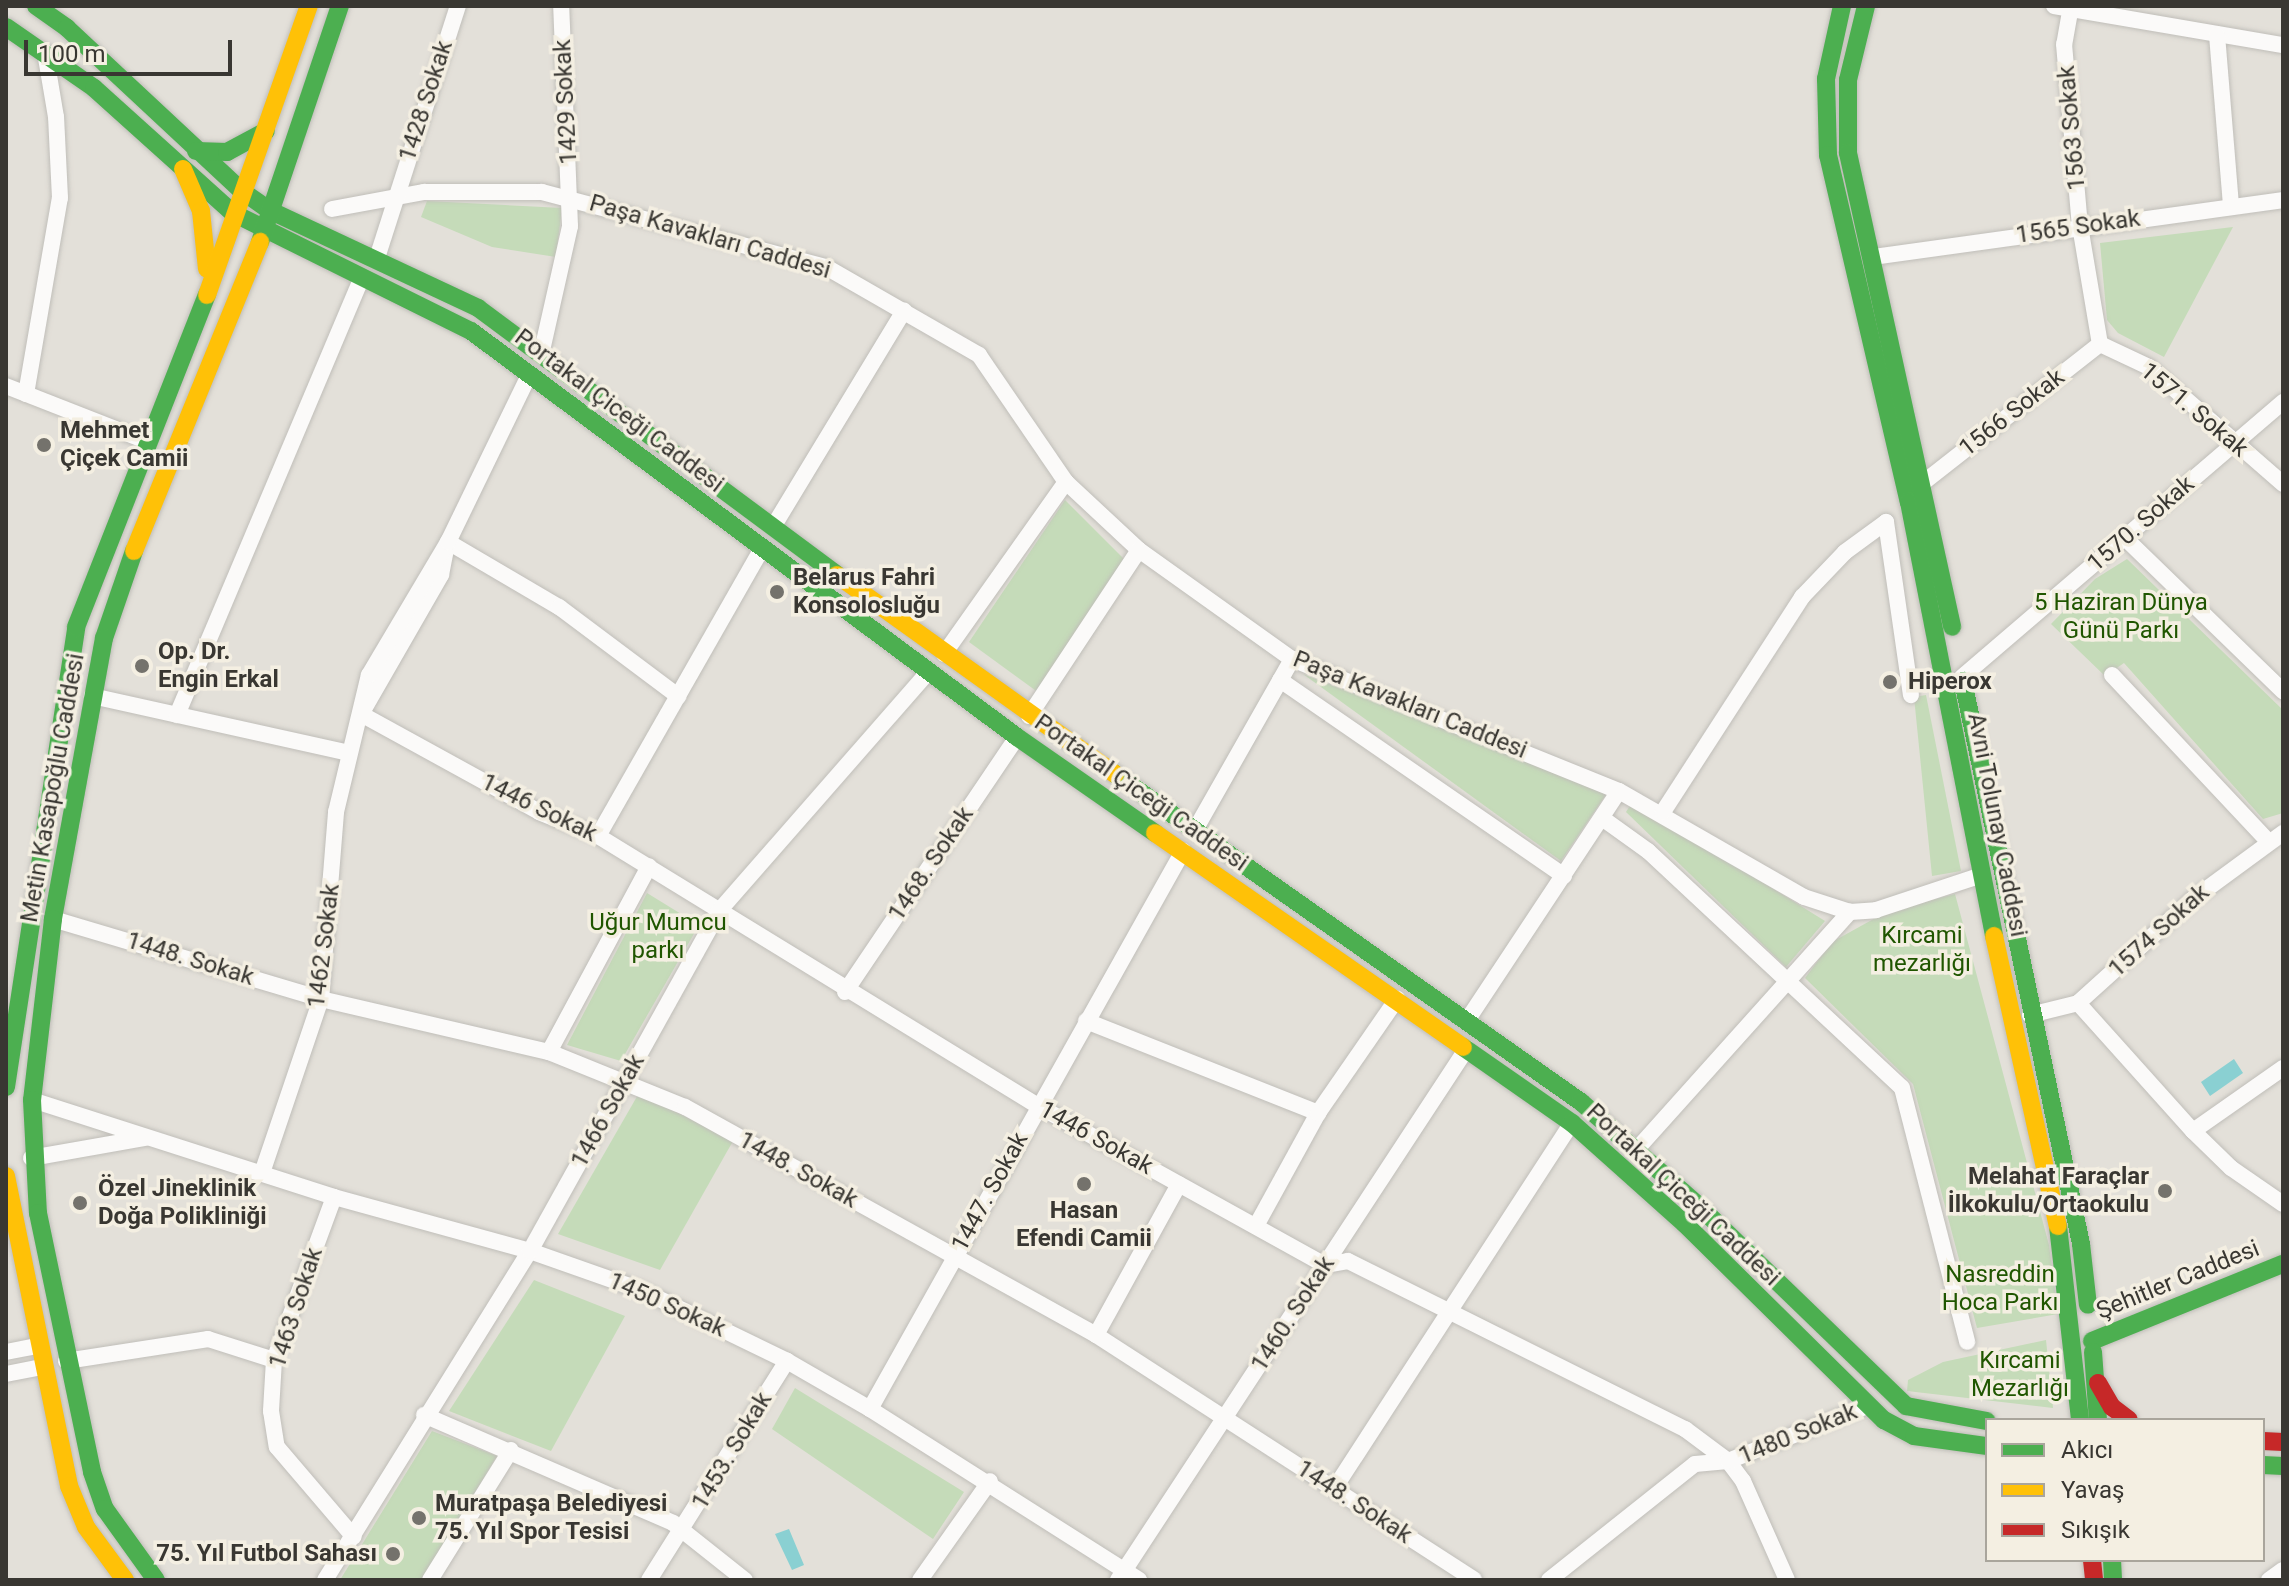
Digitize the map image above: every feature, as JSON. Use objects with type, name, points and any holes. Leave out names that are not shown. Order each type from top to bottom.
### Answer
[{"type":"main road","points":[[6,26],[19,16],[22,6]]},
{"type":"main road","name":"Portakal Çiceği Caddesi","points":[[36,6],[67,28],[242,191],[312,230],[478,308],[1029,716],[1468,1019],[1637,1149],[1906,1406],[1985,1421]]},
{"type":"main road","name":"Metin Kasapoğlu Caddesi","points":[[6,1087],[76,627],[204,304],[233,213],[266,131],[309,6]]},
{"type":"main road","name":"Metin Kasapoğlu Caddesi","points":[[156,1580],[105,1509],[66,1361],[31,1158],[32,1100],[53,919],[92,696],[129,564],[252,267],[340,6]]},
{"type":"main road","name":"Avni Tolunay Caddesi","points":[[1842,6],[1826,79],[1828,155],[1912,516],[1982,875],[2062,1244],[2080,1418]]},
{"type":"main road","name":"Avni Tolunay Caddesi","points":[[1866,6],[1846,111],[1848,153],[1924,482],[2030,1015],[2081,1244],[2098,1418]]},
{"type":"main road","name":"Portakal Çiceği Caddesi","points":[[6,26],[122,111],[233,213],[306,252],[436,310],[529,375],[1017,737],[1572,1123],[1684,1223],[1867,1406],[1914,1436],[1985,1446]]},
{"type":"main road","points":[[196,151],[227,152],[266,131]]},
{"type":"main road","points":[[183,169],[206,233],[204,304]]},
{"type":"main road","points":[[286,173],[294,211],[312,230]]},
{"type":"main road","points":[[252,267],[306,252]]},
{"type":"main road","points":[[6,1176],[37,1346],[69,1486],[86,1527],[125,1580]]},
{"type":"main road","name":"Şehitler Caddesi","points":[[2092,1341],[2283,1264]]},
{"type":"main road","points":[[2095,1376],[2112,1407],[2126,1418]]},
{"type":"street","name":"1428 Sokak","points":[[377,258],[394,196],[458,6]]},
{"type":"street","name":"1429 Sokak","points":[[541,355],[561,271],[571,198],[561,6]]},
{"type":"street","points":[[2065,7],[2283,45]]},
{"type":"street","name":"1563 Sokak","points":[[2065,7],[2064,44],[2080,226],[2100,344]]},
{"type":"street","points":[[2217,35],[2231,206]]},
{"type":"street","points":[[26,394],[60,198],[56,117],[45,52]]},
{"type":"street","name":"Paşa Kavakları Caddesi","points":[[332,209],[394,196],[542,192],[826,267],[904,311],[989,365],[1066,482],[1139,550],[1292,659],[1619,791],[1663,812],[1804,897],[1850,912],[1876,910],[1982,875]]},
{"type":"street","name":"1565 Sokak","points":[[1873,257],[2283,200]]},
{"type":"street","points":[[177,715],[362,278]]},
{"type":"street","points":[[773,527],[904,311]]},
{"type":"street","name":"1571. Sokak","points":[[2100,344],[2149,367],[2283,484]]},
{"type":"street","name":"1566 Sokak","points":[[1924,482],[2100,344]]},
{"type":"street","name":"1462 Sokak","points":[[262,1173],[321,999],[336,812],[361,714],[441,575],[448,542],[529,375]]},
{"type":"street","points":[[6,386],[149,442]]},
{"type":"street","name":"1570. Sokak","points":[[1962,677],[2283,402]]},
{"type":"street","points":[[944,654],[1066,482]]},
{"type":"street","points":[[1663,812],[1802,597],[1845,552],[1886,522],[1911,695]]},
{"type":"street","points":[[2126,539],[2283,691]]},
{"type":"street","points":[[448,542],[559,607],[678,696]]},
{"type":"street","points":[[598,836],[762,548]]},
{"type":"street","points":[[1029,716],[1139,550]]},
{"type":"street","points":[[1195,830],[1292,659]]},
{"type":"street","name":"1466 Sokak","points":[[325,1580],[354,1537],[424,1415],[530,1251],[719,911],[929,671]]},
{"type":"street","points":[[2112,675],[2275,836]]},
{"type":"street","points":[[1280,680],[1564,876]]},
{"type":"street","points":[[92,696],[349,753]]},
{"type":"street","name":"1446 Sokak","points":[[361,714],[539,812],[598,836],[845,992],[1038,1106],[1325,1265],[1348,1261],[1650,1410],[1728,1461],[1743,1481],[1787,1580]]},
{"type":"street","name":"1468. Sokak","points":[[845,992],[1017,737]]},
{"type":"street","points":[[1468,1019],[1619,791]]},
{"type":"street","points":[[1602,818],[1648,851],[1788,980],[1909,1100],[1967,1342]]},
{"type":"street","name":"1574 Sokak","points":[[2030,1015],[2078,1003],[2193,899],[2275,836]]},
{"type":"street","name":"1447. Sokak","points":[[870,1409],[1183,851]]},
{"type":"street","points":[[549,1052],[649,866]]},
{"type":"street","points":[[1637,1149],[1850,912]]},
{"type":"street","name":"1448. Sokak","points":[[53,919],[321,999],[549,1052],[685,1107],[1096,1335],[1474,1580]]},
{"type":"street","points":[[1256,1226],[1318,1113],[1397,999]]},
{"type":"street","points":[[2078,1003],[2193,1131],[2231,1168],[2283,1204]]},
{"type":"street","points":[[1086,1021],[1318,1113]]},
{"type":"street","name":"1460. Sokak","points":[[1121,1575],[1467,1048]]},
{"type":"street","points":[[2193,1131],[2283,1068]]},
{"type":"street","name":"1450 Sokak","points":[[32,1100],[334,1197],[530,1251],[641,1290],[787,1361],[870,1409],[990,1481],[1121,1575],[1139,1580]]},
{"type":"street","points":[[1334,1489],[1572,1123]]},
{"type":"street","name":"1450 Sokak","points":[[31,1158],[146,1137]]},
{"type":"street","points":[[1096,1335],[1179,1184]]},
{"type":"street","name":"1463 Sokak","points":[[334,1197],[274,1360],[271,1411],[277,1447],[354,1537]]},
{"type":"street","points":[[66,1361],[208,1339],[274,1360]]},
{"type":"street","points":[[6,1352],[37,1346]]},
{"type":"street","name":"1453. Sokak","points":[[649,1580],[684,1530],[787,1361]]},
{"type":"street","points":[[6,1374],[42,1367]]},
{"type":"street","name":"1480 Sokak","points":[[1549,1580],[1695,1464],[1728,1461],[1867,1406]]},
{"type":"street","points":[[424,1415],[511,1450],[684,1530],[745,1580]]},
{"type":"street","points":[[430,1580],[511,1450]]},
{"type":"street","points":[[920,1580],[990,1481]]},
{"type":"street","points":[[2269,1580],[2283,1570]]},
{"type":"green space","points":[[427,201],[562,208],[556,257],[492,247],[421,217]]},
{"type":"green space","points":[[2233,227],[2164,357],[2118,333],[2107,320],[2100,243]]},
{"type":"green space","points":[[1065,500],[1127,562],[1039,693],[969,642]]},
{"type":"green space","name":"5 Haziran Dünya Günü Parkı","points":[[2127,559],[2283,710],[2283,813],[2263,819],[2124,663],[2105,676],[2051,624],[2095,579]]},
{"type":"green space","points":[[1303,674],[1379,703],[1607,793],[1561,861]]},
{"type":"green space","points":[[1926,695],[1961,871],[1932,876],[1914,697]]},
{"type":"green space","points":[[1631,804],[1825,921],[1786,967],[1626,812]]},
{"type":"green space","name":"Uğur Mumcu parkı","points":[[647,893],[699,925],[621,1061],[567,1045]]},
{"type":"green space","points":[[1955,894],[2049,1245],[2058,1314],[1977,1328],[1913,1084],[1805,978],[1832,942],[1888,911]]},
{"type":"green space","points":[[639,1093],[733,1141],[660,1270],[558,1234]]},
{"type":"green space","points":[[534,1280],[625,1316],[551,1451],[449,1411]]},
{"type":"green space","name":"Kırcami Mezarlığı","points":[[2046,1340],[2053,1408],[1907,1391],[1908,1380],[1943,1362]]},
{"type":"green space","points":[[795,1388],[964,1492],[933,1539],[772,1429]]},
{"type":"green space","name":"Muratpaşa Belediyesi 75. Yıl Spor Tesisi","points":[[432,1431],[497,1456],[422,1580],[340,1580]]},
{"type":"water","points":[[2234,1059],[2243,1073],[2210,1096],[2201,1082]]},
{"type":"water","points":[[789,1529],[804,1565],[792,1570],[775,1534]]},
{"type":"traffic: fast","points":[[36,6],[67,28],[242,191]]},
{"type":"traffic: fast","points":[[260,242],[340,6]]},
{"type":"traffic: fast","points":[[1842,6],[1826,79],[1828,155],[1909,502],[1994,936]]},
{"type":"traffic: fast","points":[[1866,6],[1848,80],[1848,153],[1952,627]]},
{"type":"traffic: fast","points":[[6,27],[94,88],[233,213]]},
{"type":"traffic: fast","points":[[196,151],[227,152],[266,131]]},
{"type":"traffic: fast","points":[[242,191],[271,211],[478,308],[837,575]]},
{"type":"traffic: fast","points":[[233,213],[471,331],[1017,737],[1155,833]]},
{"type":"traffic: fast","points":[[6,1087],[76,627],[207,295]]},
{"type":"traffic: fast","points":[[134,551],[104,638],[53,919],[32,1100],[38,1213],[92,1472],[105,1509],[156,1580]]},
{"type":"traffic: fast","points":[[1963,681],[2081,1244],[2088,1305]]},
{"type":"traffic: fast","points":[[1115,774],[1581,1102],[1699,1206],[1906,1406],[1985,1421]]},
{"type":"traffic: fast","points":[[1463,1047],[1572,1123],[1684,1223],[1884,1420],[1914,1436],[1985,1446]]},
{"type":"traffic: fast","points":[[2058,1226],[2080,1418]]},
{"type":"traffic: fast","points":[[2092,1341],[2283,1264]]},
{"type":"traffic: fast","points":[[2093,1352],[2098,1418]]},
{"type":"traffic: fast","points":[[2265,1465],[2283,1466]]},
{"type":"traffic: fast","points":[[2112,1562],[2113,1580]]},
{"type":"traffic: slow","points":[[207,295],[309,6]]},
{"type":"traffic: slow","points":[[183,169],[201,211],[207,269]]},
{"type":"traffic: slow","points":[[134,551],[260,242]]},
{"type":"traffic: slow","points":[[837,575],[1115,774]]},
{"type":"traffic: slow","points":[[1155,833],[1463,1047]]},
{"type":"traffic: slow","points":[[1994,936],[2058,1226]]},
{"type":"traffic: slow","points":[[6,1176],[69,1486],[86,1527],[125,1580]]},
{"type":"traffic: jam","points":[[2098,1383],[2112,1407],[2126,1418]]},
{"type":"traffic: jam","points":[[2265,1441],[2283,1442]]},
{"type":"traffic: jam","points":[[2092,1562],[2094,1580]]},
{"type":"place","name":"Mehmet Çiçek Camii","points":[[44,445]]},
{"type":"place","name":"Belarus Fahri Konsolosluğu","points":[[777,592]]},
{"type":"place","name":"Op. Dr. Engin Erkal","points":[[142,666]]},
{"type":"place","name":"Hiperox","points":[[1890,682]]},
{"type":"place","name":"Hasan Efendi Camii","points":[[1084,1184]]},
{"type":"place","name":"Melahat Faraçlar İlkokulu/Ortaokulu","points":[[2165,1191]]},
{"type":"place","name":"Özel Jineklinik Doğa Polikliniği","points":[[80,1203]]},
{"type":"place","name":"Muratpaşa Belediyesi 75. Yıl Spor Tesisi","points":[[419,1518]]},
{"type":"place","name":"75. Yıl Futbol Sahası","points":[[393,1554]]},
{"type":"park label","name":"Kırcami mezarlığı","points":[[1922,950]]},
{"type":"park label","name":"Nasreddin Hoca Parkı","points":[[2000,1289]]}]
